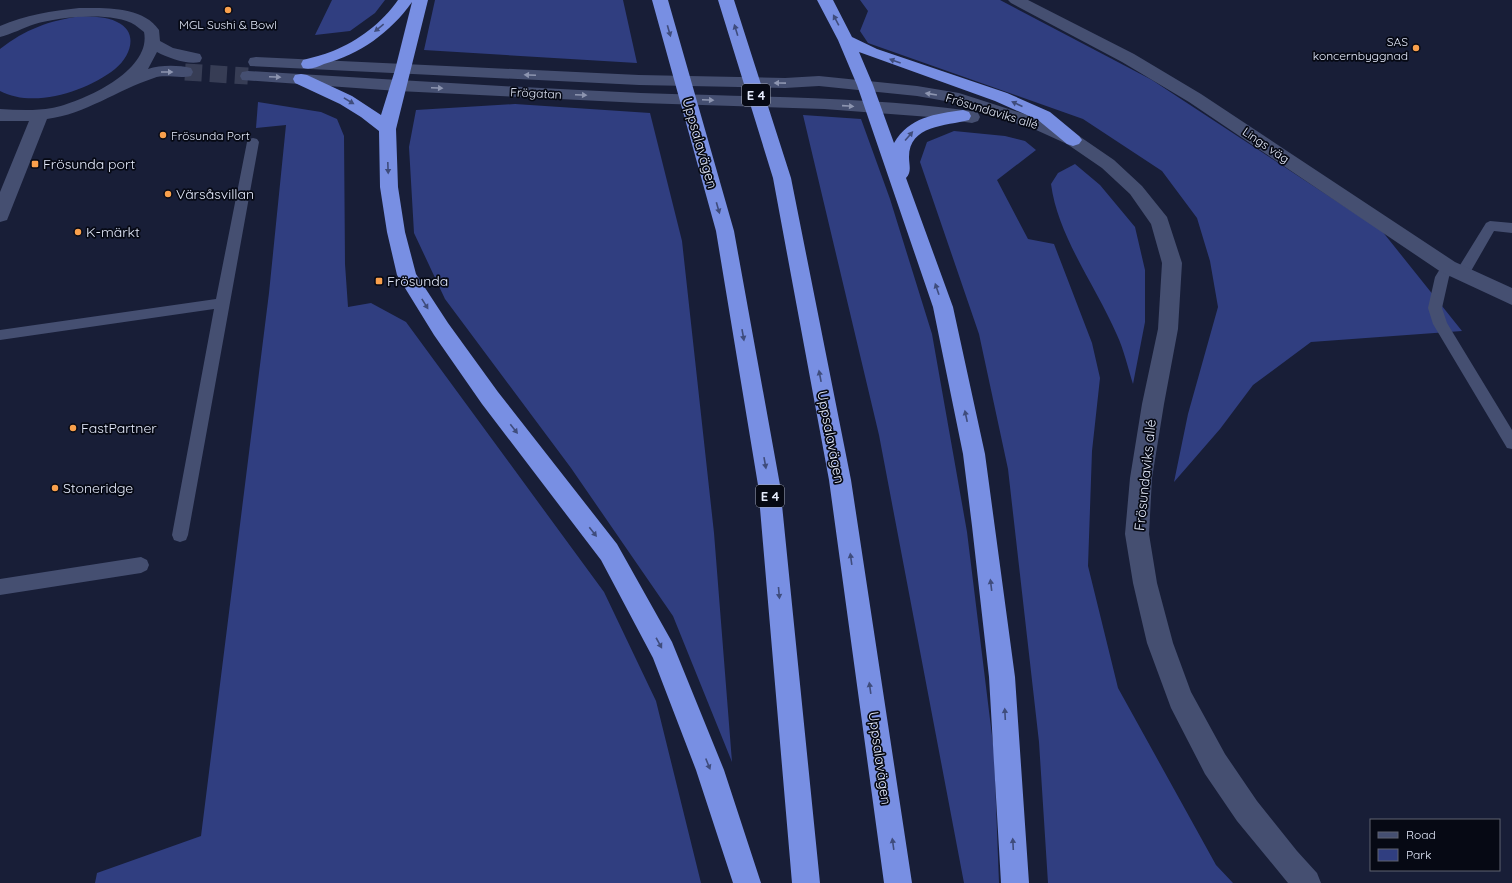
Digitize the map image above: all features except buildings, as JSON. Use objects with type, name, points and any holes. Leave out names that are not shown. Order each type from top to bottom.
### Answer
[{"type":"highway","points":[[309,64],[340,54],[352,47],[382,26],[406,0]]},
{"type":"highway","points":[[420,0],[387,129],[389,187],[396,232],[407,276],[441,329],[490,398],[609,552],[663,650],[710,770],[747,883]]},
{"type":"highway","name":"Uppsalavägen","points":[[660,0],[725,231],[769,485],[806,883]]},
{"type":"highway","name":"Uppsalavägen","points":[[726,0],[782,178],[840,480],[898,883]]},
{"type":"highway","points":[[825,0],[846,40],[865,85],[902,186],[943,307],[974,454],[984,526],[1002,677],[1015,883]]},
{"type":"highway","points":[[846,40],[871,52],[1001,97],[1044,116],[1073,140]]},
{"type":"highway","points":[[301,79],[337,94],[369,113],[387,129]]},
{"type":"highway","points":[[902,186],[901,146],[910,133],[924,124],[941,119],[963,116]]},
{"type":"street","name":"Lings väg","points":[[1016,0],[1128,58],[1195,98],[1455,270],[1512,297]]},
{"type":"street","points":[[0,32],[24,20],[64,8],[99,3],[122,8],[140,16],[152,30],[152,43],[146,60],[122,84]]},
{"type":"street","points":[[152,43],[168,52],[194,58]]},
{"type":"street","name":"Frögatan","points":[[256,62],[639,80],[785,83],[819,81]]},
{"type":"street","points":[[0,115],[40,115],[66,110],[88,102],[122,84],[154,72],[185,72]]},
{"type":"street","name":"Frögatan","points":[[248,76],[398,86],[641,98],[824,104]]},
{"type":"street","name":"Frösundaviks allé","points":[[819,81],[865,85],[953,97],[1040,125],[1073,140],[1108,164],[1136,190],[1160,222],[1172,263],[1168,329],[1153,404],[1144,463],[1137,534],[1145,583],[1160,643],[1180,699],[1215,764],[1247,811],[1287,861],[1307,883]]},
{"type":"street","name":"Frösundaviks allé","points":[[824,104],[930,111],[988,118],[1050,136],[1108,164]]},
{"type":"street","points":[[0,215],[40,115]]},
{"type":"lane","points":[[180,535],[253,142]]},
{"type":"lane","points":[[1512,228],[1490,226],[1455,270],[1442,277],[1437,293],[1435,308],[1444,330],[1512,443]]},
{"type":"lane","points":[[0,335],[222,303]]},
{"type":"lane","points":[[0,587],[142,565]]},
{"type":"green space","points":[[332,0],[385,0],[375,13],[350,31],[315,35]]},
{"type":"green space","points":[[435,0],[623,0],[637,63],[424,50]]},
{"type":"green space","points":[[860,0],[1000,0],[1152,80],[1382,231],[1462,331],[1311,342],[1253,385],[1220,429],[1174,482],[1188,414],[1218,307],[1210,261],[1197,218],[1162,171],[1083,119],[868,43],[860,31],[868,11]]},
{"type":"green space","points":[[81,16],[99,17],[113,20],[124,26],[130,38],[130,44],[121,64],[90,84],[60,95],[44,98],[28,98],[14,96],[0,91],[0,49],[28,31],[58,20]]},
{"type":"green space","points":[[258,102],[321,112],[337,119],[344,136],[345,264],[348,307],[371,303],[406,322],[604,592],[656,701],[701,883],[95,883],[97,873],[201,836],[269,293],[286,125],[256,128]]},
{"type":"green space","points":[[515,104],[650,113],[682,241],[714,533],[732,762],[673,616],[571,468],[445,299],[414,233],[409,147],[416,110]]},
{"type":"green space","points":[[803,115],[861,119],[890,199],[932,334],[967,532],[994,752],[999,883],[964,883],[879,435]]},
{"type":"green space","points":[[954,131],[1005,136],[1025,141],[1036,150],[997,180],[1028,239],[1054,244],[1092,343],[1100,378],[1092,451],[1088,566],[1118,688],[1216,865],[1233,883],[1048,883],[1039,742],[1008,469],[979,334],[920,162],[927,142]]},
{"type":"green space","points":[[1075,164],[1100,185],[1135,227],[1145,270],[1145,322],[1133,384],[1119,341],[1069,242],[1055,204],[1051,184],[1058,173]]},
{"type":"tunnel","points":[[185,72],[248,76]]},
{"type":"place","name":"MGL Sushi & Bowl","points":[[228,10]]},
{"type":"place","name":"SAS koncernbyggnad","points":[[1416,48]]},
{"type":"place","name":"Frösunda Port","points":[[163,135]]},
{"type":"place","name":"Frösunda port","points":[[35,164]]},
{"type":"place","name":"Värsåsvillan","points":[[168,194]]},
{"type":"place","name":"K-märkt","points":[[78,232]]},
{"type":"place","name":"Frösunda","points":[[379,281]]},
{"type":"place","name":"FastPartner","points":[[73,428]]},
{"type":"place","name":"Stoneridge","points":[[55,488]]}]
